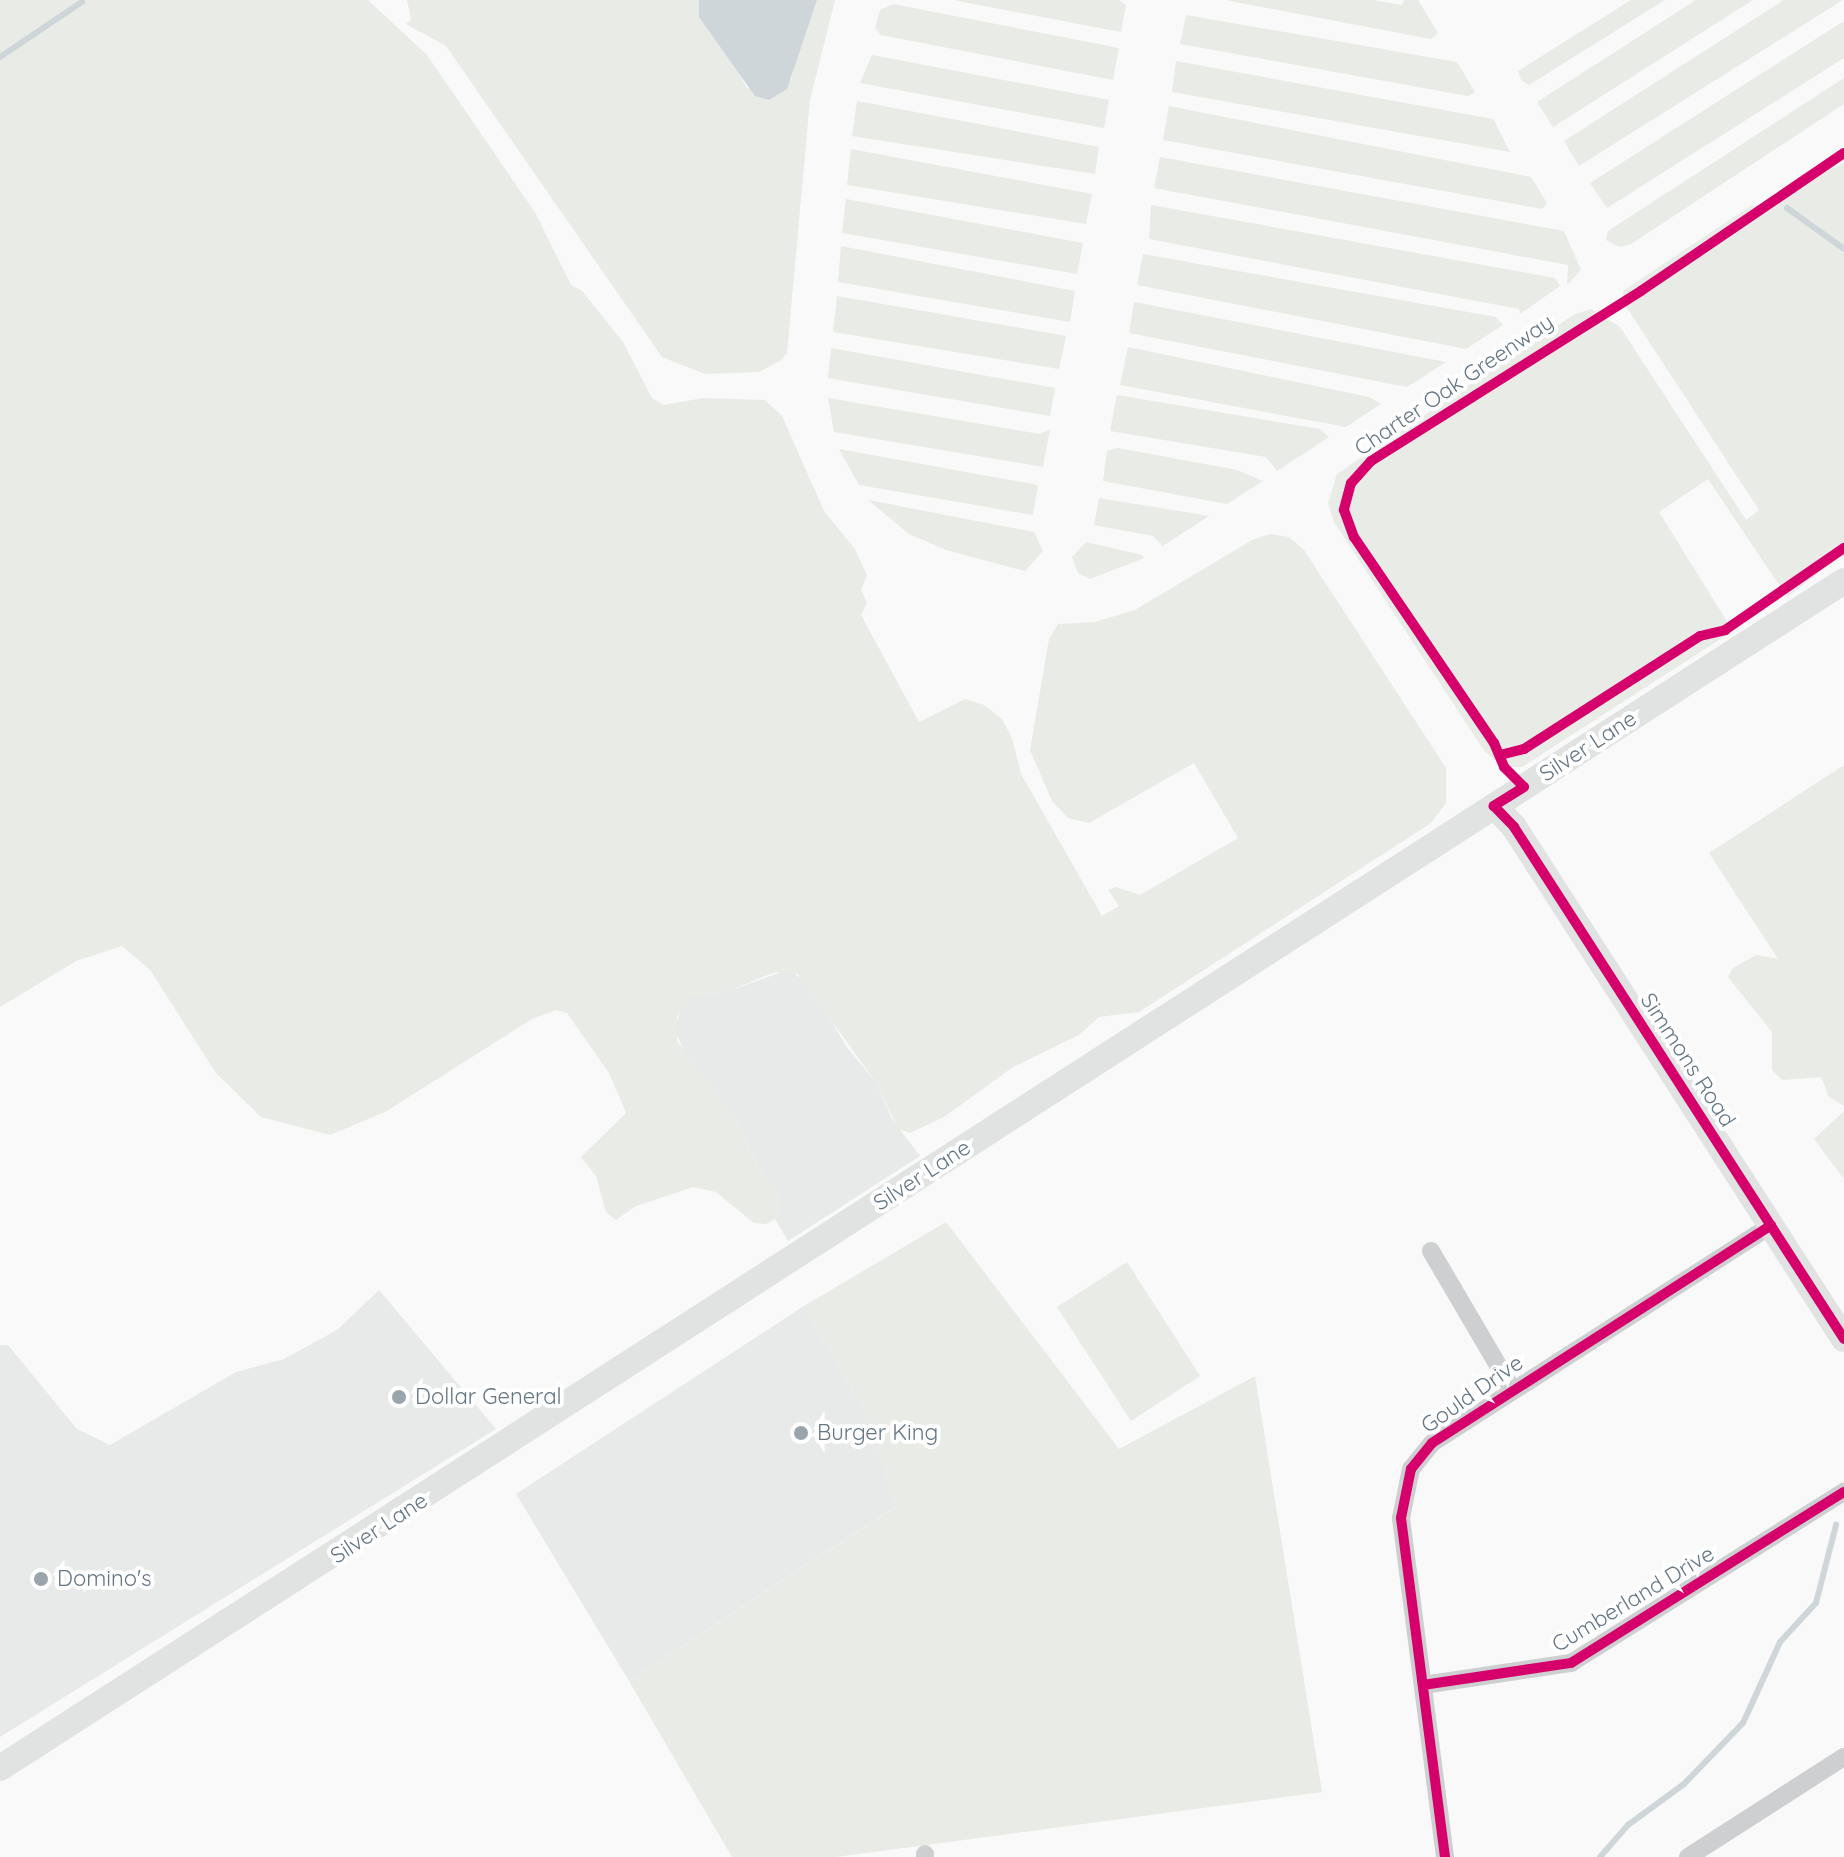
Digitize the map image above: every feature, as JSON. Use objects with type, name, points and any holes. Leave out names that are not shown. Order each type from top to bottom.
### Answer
[{"type":"main road","name":"Silver Lane","points":[[0,1768],[1844,581]]},
{"type":"main road","name":"Simmons Road","points":[[1494,806],[1514,827],[1844,1339]]},
{"type":"street","name":"Gould Drive","points":[[1445,1857],[1401,1518],[1402,1497],[1411,1469],[1432,1443],[1771,1225]]},
{"type":"street","points":[[1431,1251],[1512,1389]]},
{"type":"street","name":"Cumberland Drive","points":[[1423,1685],[1571,1663],[1844,1492]]},
{"type":"street","points":[[1688,1857],[1844,1757]]},
{"type":"shaded area","points":[[0,0],[368,0],[427,55],[536,214],[571,285],[582,291],[623,342],[652,398],[664,405],[703,398],[765,400],[782,416],[824,511],[855,549],[867,575],[861,590],[867,603],[861,615],[919,722],[965,699],[984,705],[1002,719],[1012,738],[1021,774],[1102,916],[1119,906],[1108,890],[1116,887],[1140,895],[1238,838],[1194,763],[1089,823],[1068,818],[1052,801],[1030,750],[1049,639],[1058,624],[1095,622],[1135,610],[1252,540],[1270,534],[1289,537],[1304,550],[1446,768],[1446,803],[1431,823],[1139,1012],[1099,1017],[1079,1035],[1013,1067],[944,1117],[910,1133],[898,1129],[877,1084],[798,974],[775,972],[729,991],[692,996],[677,1016],[677,1041],[733,1115],[762,1174],[778,1194],[782,1207],[777,1218],[766,1224],[754,1223],[716,1192],[693,1187],[636,1206],[616,1220],[606,1212],[596,1176],[581,1157],[626,1113],[609,1073],[567,1013],[556,1010],[532,1019],[385,1112],[330,1135],[261,1117],[216,1073],[150,970],[122,946],[76,961],[0,1007]]},
{"type":"shaded area","points":[[407,0],[699,0],[747,88],[791,80],[801,34],[817,0],[835,0],[810,100],[787,353],[781,360],[759,372],[705,374],[662,357],[446,46],[406,24],[411,19]]},
{"type":"shaded area","points":[[699,0],[817,0],[787,89],[769,100],[755,96],[699,17]]},
{"type":"shaded area","points":[[953,0],[1119,0],[1126,5],[1121,32]]},
{"type":"shaded area","points":[[1225,0],[1373,0],[1402,5],[1404,0],[1418,0],[1438,33],[1431,39]]},
{"type":"shaded area","points":[[1631,0],[1665,0],[1529,85],[1521,80],[1518,71]]},
{"type":"shaded area","points":[[1696,0],[1753,0],[1553,127],[1537,102]]},
{"type":"shaded area","points":[[1784,0],[1843,0],[1579,166],[1564,141]]},
{"type":"shaded area","points":[[893,4],[1119,48],[1113,80],[881,35],[875,28],[880,10]]},
{"type":"shaded area","points":[[1186,15],[1457,62],[1475,92],[1468,96],[1180,44]]},
{"type":"shaded area","points":[[1844,21],[1844,58],[1607,208],[1590,183]]},
{"type":"shaded area","points":[[872,55],[1109,100],[1104,128],[860,83]]},
{"type":"shaded area","points":[[1176,61],[1493,119],[1510,152],[1172,92]]},
{"type":"shaded area","points":[[1844,78],[1844,104],[1631,244],[1620,247],[1606,240],[1608,231]]},
{"type":"shaded area","points":[[857,101],[1099,147],[1095,174],[852,136]]},
{"type":"shaded area","points":[[1169,106],[1531,177],[1547,203],[1542,209],[1163,140]]},
{"type":"shaded area","points":[[851,149],[1092,194],[1086,224],[847,185]]},
{"type":"shaded area","points":[[1160,157],[1564,231],[1581,270],[1567,285],[1568,265],[1154,188]]},
{"type":"shaded area","points":[[1844,163],[1844,554],[1787,597],[1708,479],[1659,512],[1733,631],[1522,767],[1504,767],[1485,752],[1334,522],[1328,503],[1337,474],[1573,315],[1591,309],[1620,327],[1746,520],[1759,510],[1625,305],[1623,291],[1752,205],[1762,212],[1801,184]]},
{"type":"shaded area","points":[[846,199],[1083,243],[1077,274],[842,233]]},
{"type":"shaded area","points":[[1151,205],[1555,278],[1560,286],[1520,314],[1519,309],[1149,239]]},
{"type":"shaded area","points":[[841,246],[1075,291],[1070,322],[838,282]]},
{"type":"shaded area","points":[[1143,254],[1496,317],[1503,325],[1466,349],[1137,285]]},
{"type":"shaded area","points":[[837,296],[1066,336],[1059,369],[833,332]]},
{"type":"shaded area","points":[[1134,302],[1446,362],[1407,387],[1129,333]]},
{"type":"shaded area","points":[[1128,347],[1369,397],[1381,404],[1346,427],[1120,385]]},
{"type":"shaded area","points":[[831,348],[1055,388],[1050,416],[828,378]]},
{"type":"shaded area","points":[[1117,395],[1320,429],[1329,437],[1277,471],[1266,457],[1110,431]]},
{"type":"shaded area","points":[[828,398],[1040,434],[1050,429],[1043,467],[834,432]]},
{"type":"shaded area","points":[[1118,448],[1237,470],[1263,481],[1227,504],[1103,481],[1107,451]]},
{"type":"shaded area","points":[[839,449],[1038,485],[1033,515],[859,485]]},
{"type":"shaded area","points":[[1099,498],[1209,516],[1163,546],[1153,536],[1094,525]]},
{"type":"shaded area","points":[[868,500],[1034,532],[1043,551],[1025,571],[946,550],[909,534]]},
{"type":"shaded area","points":[[1086,542],[1144,558],[1090,579],[1078,573],[1072,557]]},
{"type":"shaded area","points":[[1844,765],[1844,1106],[1829,1097],[1821,1077],[1782,1080],[1772,1070],[1772,1032],[1728,977],[1733,968],[1756,955],[1778,959],[1709,853]]},
{"type":"shaded area","points":[[787,970],[809,982],[846,1046],[877,1084],[892,1119],[920,1156],[788,1241],[775,1219],[778,1194],[762,1174],[733,1115],[690,1063],[674,1029],[683,1004],[692,996],[729,991]]},
{"type":"shaded area","points":[[1844,1111],[1844,1179],[1814,1139]]},
{"type":"shaded area","points":[[946,1222],[1119,1449],[1255,1376],[1322,1792],[836,1857],[732,1857],[629,1681],[895,1507],[864,1410],[804,1306]]},
{"type":"shaded area","points":[[1127,1262],[1200,1376],[1131,1421],[1057,1307]]},
{"type":"shaded area","points":[[379,1290],[496,1429],[0,1737],[0,1345],[8,1345],[77,1429],[110,1445],[236,1372],[284,1359],[337,1330]]},
{"type":"shaded area","points":[[804,1306],[864,1410],[896,1506],[629,1681],[516,1494]]},
{"type":"waterway","points":[[0,57],[82,2]]},
{"type":"waterway","points":[[1787,208],[1844,249]]},
{"type":"waterway","points":[[1600,1857],[1628,1825],[1684,1784],[1743,1723],[1780,1642],[1816,1603],[1836,1525]]},
{"type":"cycle path","name":"Charter Oak Greenway","points":[[1844,153],[1641,291],[1371,461],[1351,483],[1344,510],[1354,537],[1494,743],[1504,767],[1524,787],[1494,806],[1514,827],[1844,1339]]},
{"type":"cycle path","points":[[1500,755],[1524,749],[1700,636],[1725,630],[1844,548]]},
{"type":"cycle path","points":[[1445,1857],[1401,1518],[1411,1469],[1432,1443],[1771,1225]]},
{"type":"cycle path","points":[[1423,1685],[1571,1663],[1844,1492]]},
{"type":"place","name":"Dollar General","points":[[399,1397]]},
{"type":"place","name":"Burger King","points":[[801,1433]]},
{"type":"place","name":"Domino's","points":[[41,1579]]}]
